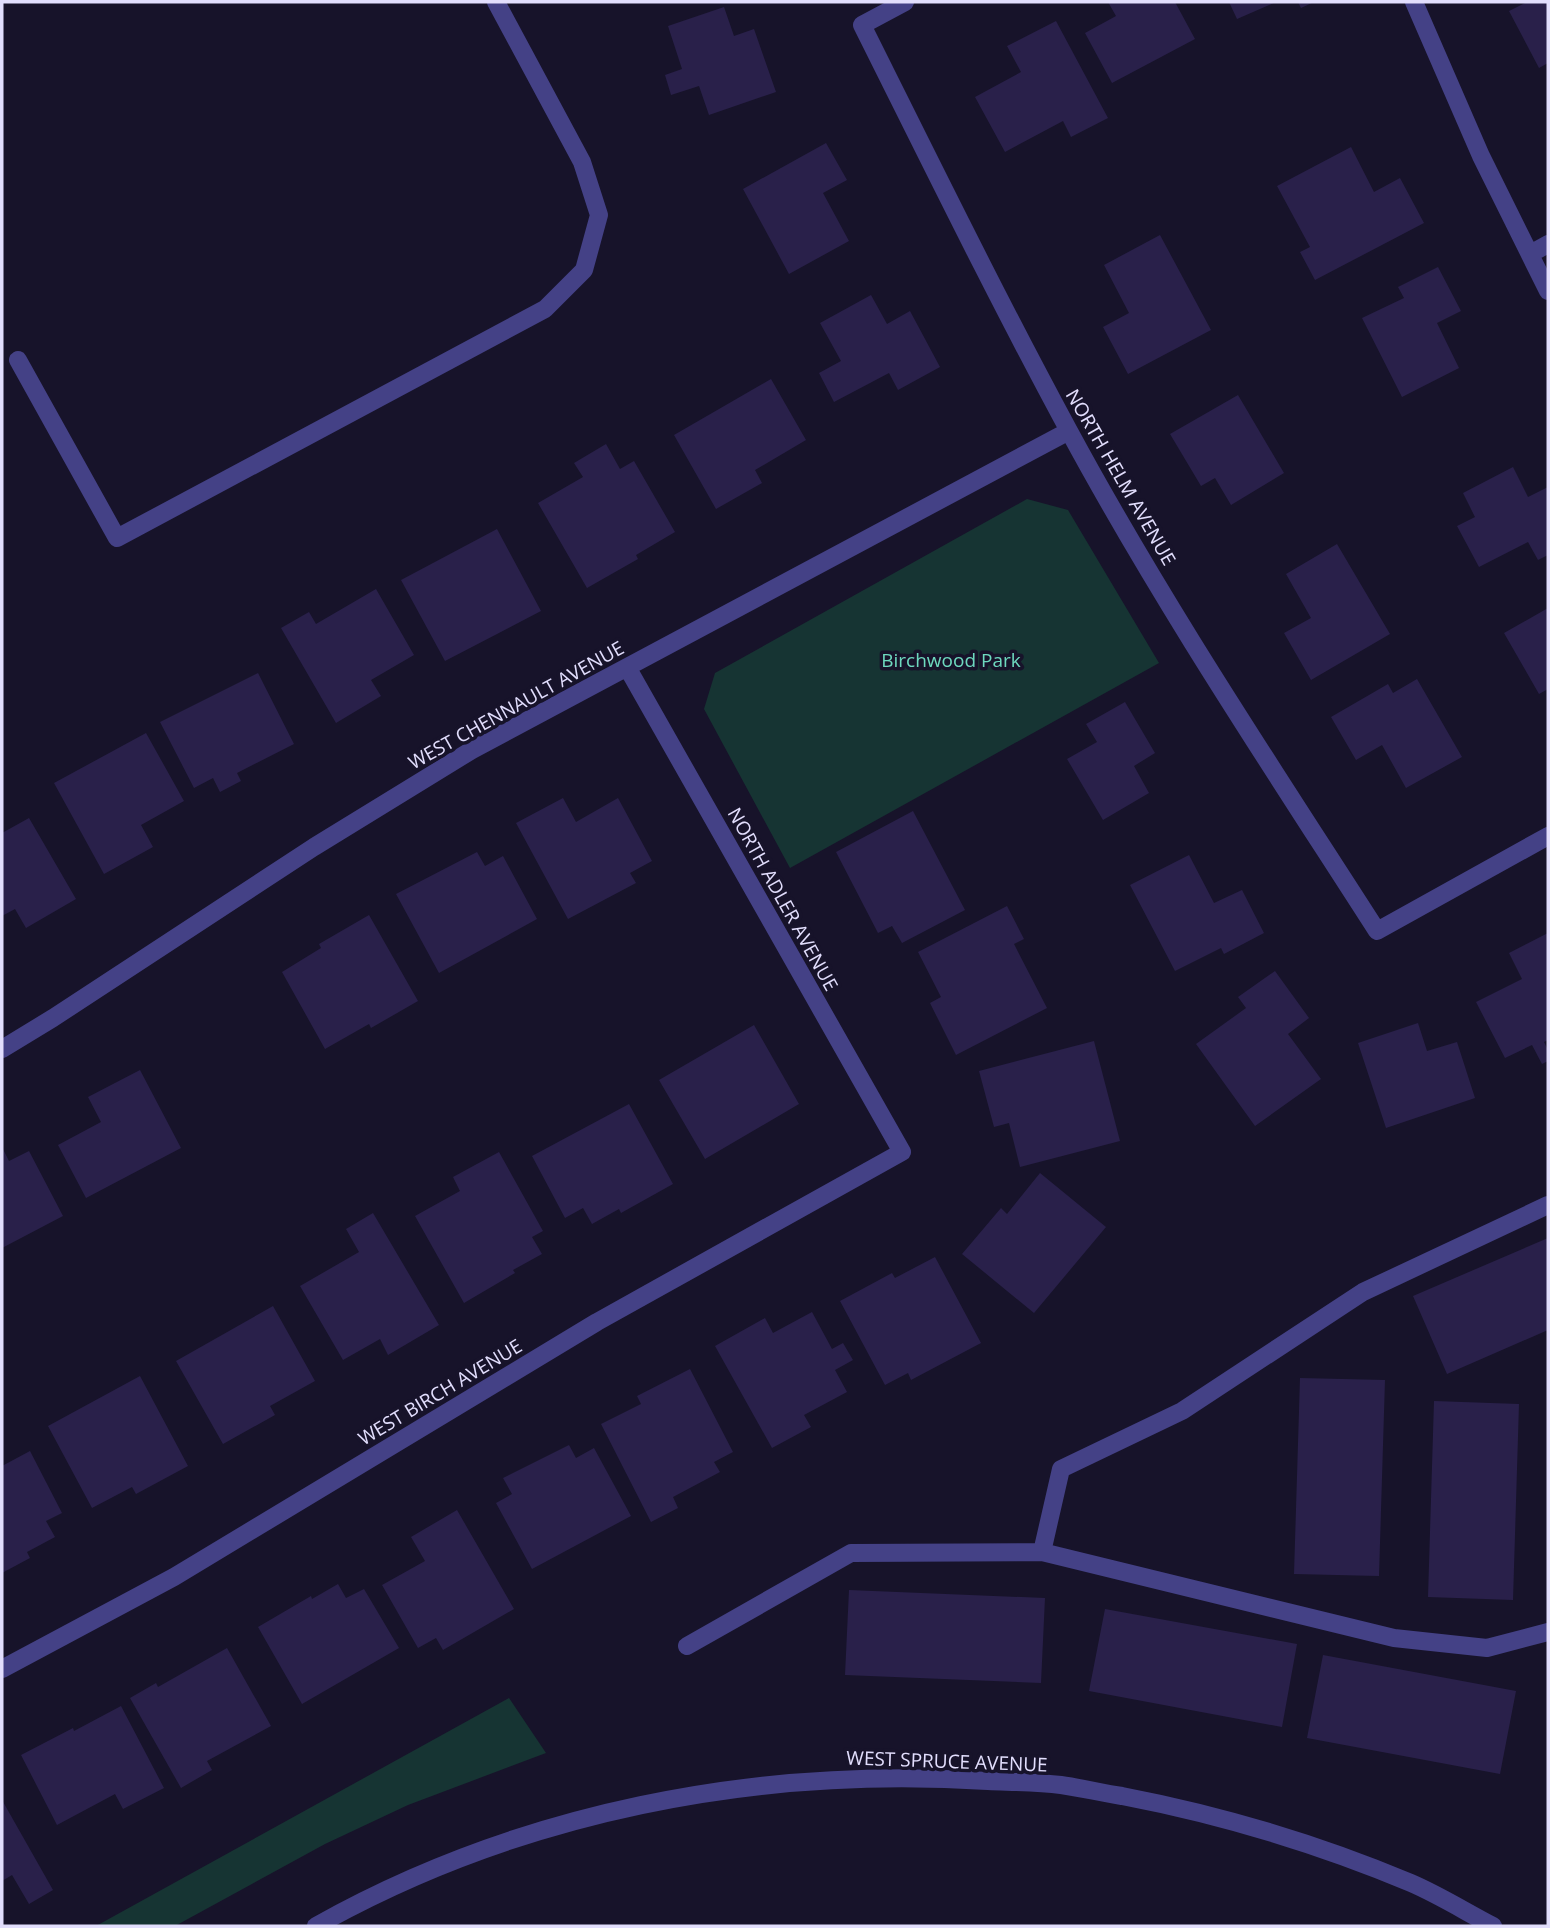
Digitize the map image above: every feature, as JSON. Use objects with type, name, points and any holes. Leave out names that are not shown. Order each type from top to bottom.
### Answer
[{"type":"street","points":[[18,360],[117,538],[545,309],[584,270],[599,215],[582,162],[496,2]]},
{"type":"street","name":"NORTH HELM AVENUE","points":[[905,2],[862,25],[1069,431],[1133,544],[1215,679],[1377,931],[1548,836]]},
{"type":"street","points":[[1414,2],[1481,156],[1548,291]]},
{"type":"street","points":[[1530,254],[1548,244]]},
{"type":"street","name":"WEST CHENNAULT AVENUE","points":[[2,1049],[314,847],[472,750],[1069,431]]},
{"type":"street","name":"NORTH ADLER AVENUE","points":[[628,667],[902,1152]]},
{"type":"street","name":"WEST BIRCH AVENUE","points":[[2,1669],[173,1577],[597,1322],[902,1152]]},
{"type":"street","points":[[1042,1552],[1061,1469],[1182,1411],[1363,1292],[1548,1205]]},
{"type":"street","points":[[687,1646],[851,1553],[1042,1552],[1394,1638],[1487,1648],[1548,1632]]},
{"type":"street","name":"WEST SPRUCE AVENUE","points":[[316,1926],[368,1897],[478,1852],[586,1818],[702,1792],[831,1779],[943,1778],[1062,1785],[1176,1806],[1297,1840],[1413,1884],[1493,1926]]},
{"type":"green space","name":"Birchwood Park","points":[[1027,499],[1068,510],[1159,663],[790,868],[704,709],[715,673]]},
{"type":"green space","points":[[509,1698],[546,1753],[408,1805],[325,1844],[175,1926],[96,1926]]},
{"type":"building","points":[[1108,2],[1175,2],[1195,39],[1112,83],[1085,33],[1116,16]]},
{"type":"building","points":[[1229,2],[1276,2],[1237,19]]},
{"type":"building","points":[[1298,2],[1314,2],[1301,8]]},
{"type":"building","points":[[1527,2],[1548,2],[1548,63],[1539,68],[1509,11]]},
{"type":"building","points":[[724,7],[734,36],[754,29],[776,92],[709,115],[699,86],[671,95],[665,75],[682,69],[668,26]]},
{"type":"building","points":[[1056,21],[1108,118],[1071,137],[1063,121],[1005,152],[975,97],[1021,72],[1007,46]]},
{"type":"building","points":[[826,143],[847,180],[823,193],[849,241],[789,274],[743,189]]},
{"type":"building","points":[[1351,147],[1374,192],[1400,178],[1424,223],[1315,280],[1300,252],[1310,247],[1277,186]]},
{"type":"building","points":[[1160,235],[1211,330],[1128,374],[1103,327],[1129,313],[1104,265]]},
{"type":"building","points":[[1438,267],[1461,311],[1437,323],[1459,368],[1402,397],[1362,318],[1404,298],[1398,287]]},
{"type":"building","points":[[871,295],[887,324],[910,311],[940,367],[898,390],[889,373],[834,402],[819,373],[841,361],[820,323]]},
{"type":"building","points":[[771,379],[806,440],[755,470],[762,483],[716,509],[674,435]]},
{"type":"building","points":[[1238,395],[1284,473],[1231,505],[1215,478],[1201,486],[1170,434]]},
{"type":"building","points":[[606,444],[620,469],[634,461],[675,532],[636,555],[638,559],[587,588],[538,503],[583,477],[574,463]]},
{"type":"building","points":[[1513,467],[1528,497],[1548,487],[1548,555],[1538,560],[1528,542],[1479,567],[1457,526],[1475,517],[1463,493]]},
{"type":"building","points":[[497,529],[541,611],[445,661],[401,580]]},
{"type":"building","points":[[1337,544],[1390,634],[1311,680],[1284,633],[1311,618],[1286,574]]},
{"type":"building","points":[[376,589],[414,655],[371,680],[381,696],[336,723],[281,628],[309,612],[316,624]]},
{"type":"building","points":[[1548,608],[1548,689],[1539,694],[1504,633]]},
{"type":"building","points":[[258,673],[294,744],[237,773],[241,781],[220,792],[213,778],[194,788],[160,722]]},
{"type":"building","points":[[1417,679],[1462,757],[1406,788],[1382,745],[1356,760],[1331,717],[1388,684],[1393,693]]},
{"type":"building","points":[[1125,702],[1155,753],[1134,766],[1149,793],[1103,820],[1067,759],[1097,742],[1086,724]]},
{"type":"building","points":[[146,733],[184,801],[141,825],[153,847],[104,874],[54,783]]},
{"type":"building","points":[[563,798],[576,822],[618,798],[652,861],[630,873],[636,883],[568,919],[516,823]]},
{"type":"building","points":[[913,811],[965,910],[902,943],[892,926],[878,933],[836,852]]},
{"type":"building","points":[[29,818],[76,899],[26,928],[15,909],[2,916],[2,833]]},
{"type":"building","points":[[477,852],[485,866],[503,856],[537,919],[439,973],[396,894]]},
{"type":"building","points":[[1189,855],[1214,903],[1242,890],[1264,933],[1224,954],[1221,948],[1175,971],[1130,885]]},
{"type":"building","points":[[1007,906],[1024,939],[1014,944],[1047,1008],[956,1055],[930,1003],[941,997],[918,952]]},
{"type":"building","points":[[369,915],[418,1001],[371,1028],[369,1024],[325,1049],[282,972],[321,948],[319,944]]},
{"type":"building","points":[[1548,933],[1548,1040],[1544,1042],[1548,1050],[1548,1061],[1542,1064],[1532,1045],[1505,1058],[1476,1002],[1522,979],[1509,953]]},
{"type":"building","points":[[1275,971],[1309,1018],[1288,1034],[1321,1079],[1255,1126],[1196,1044],[1246,1008],[1238,997]]},
{"type":"building","points":[[1418,1023],[1427,1051],[1457,1042],[1475,1098],[1386,1128],[1358,1043]]},
{"type":"building","points":[[754,1025],[799,1104],[705,1159],[659,1080]]},
{"type":"building","points":[[1094,1041],[1120,1141],[1020,1167],[1009,1123],[994,1127],[979,1071]]},
{"type":"building","points":[[140,1070],[181,1148],[86,1198],[58,1145],[101,1122],[88,1097]]},
{"type":"building","points":[[629,1104],[673,1184],[621,1213],[619,1209],[592,1224],[583,1208],[565,1218],[532,1156]]},
{"type":"building","points":[[2,1147],[9,1161],[29,1151],[63,1216],[2,1248]]},
{"type":"building","points":[[499,1152],[543,1231],[532,1237],[542,1254],[464,1303],[415,1216],[460,1191],[453,1177]]},
{"type":"building","points":[[1040,1173],[1106,1227],[1034,1313],[962,1254],[1001,1208],[1007,1214]]},
{"type":"building","points":[[373,1213],[439,1325],[388,1355],[380,1339],[343,1360],[300,1286],[359,1252],[346,1229]]},
{"type":"building","points":[[1548,1238],[1548,1330],[1447,1374],[1413,1296]]},
{"type":"building","points":[[935,1257],[981,1343],[911,1380],[908,1373],[885,1385],[840,1301],[892,1273],[895,1278]]},
{"type":"building","points":[[273,1306],[315,1381],[270,1406],[275,1415],[223,1444],[176,1361]]},
{"type":"building","points":[[812,1312],[832,1349],[843,1343],[853,1360],[835,1370],[847,1392],[804,1415],[811,1427],[772,1448],[715,1346],[765,1318],[773,1333]]},
{"type":"building","points":[[690,1369],[733,1452],[714,1462],[720,1472],[673,1497],[678,1508],[651,1522],[601,1424],[641,1404],[637,1396]]},
{"type":"building","points":[[140,1376],[188,1466],[136,1494],[132,1487],[92,1508],[48,1426]]},
{"type":"building","points":[[1300,1378],[1385,1380],[1379,1576],[1294,1574]]},
{"type":"building","points":[[1434,1401],[1519,1404],[1513,1600],[1428,1597]]},
{"type":"building","points":[[569,1445],[576,1458],[594,1448],[631,1516],[532,1569],[496,1503],[512,1494],[503,1478]]},
{"type":"building","points":[[30,1451],[62,1513],[46,1521],[55,1537],[27,1552],[30,1558],[2,1573],[2,1466]]},
{"type":"building","points":[[457,1510],[514,1609],[443,1650],[436,1638],[418,1648],[382,1585],[425,1561],[411,1537]]},
{"type":"building","points":[[338,1584],[346,1598],[364,1589],[399,1648],[302,1704],[258,1627],[311,1596],[312,1599]]},
{"type":"building","points":[[849,1590],[1045,1598],[1041,1683],[845,1675]]},
{"type":"building","points":[[1105,1609],[1297,1644],[1282,1727],[1089,1691]]},
{"type":"building","points":[[227,1648],[271,1726],[207,1761],[212,1770],[181,1788],[130,1698],[156,1683],[158,1687]]},
{"type":"building","points":[[1323,1655],[1516,1691],[1500,1774],[1307,1738]]},
{"type":"building","points":[[121,1706],[164,1788],[123,1809],[115,1794],[57,1825],[21,1755]]},
{"type":"building","points":[[2,1800],[53,1890],[29,1904],[12,1875],[2,1881]]}]
